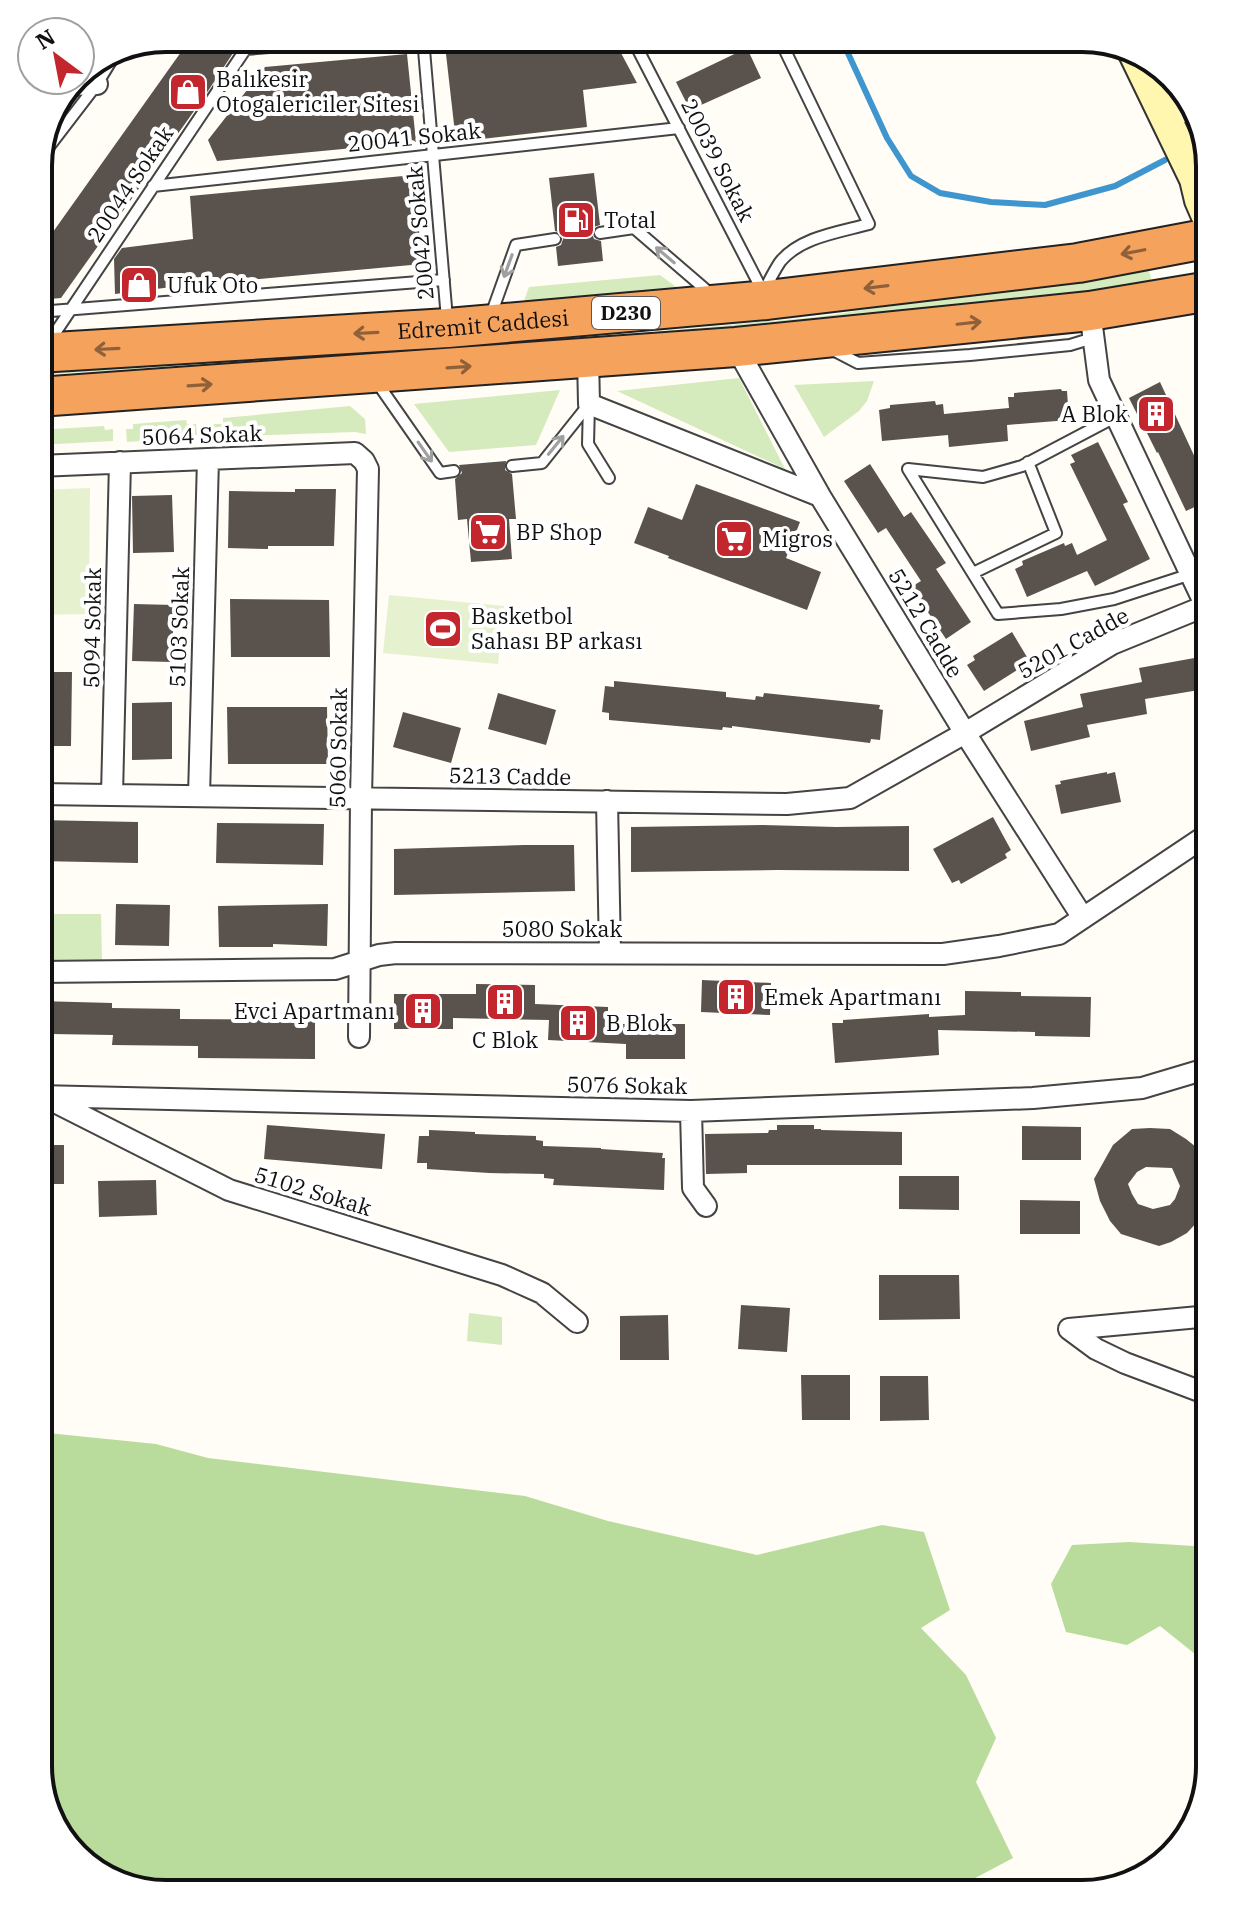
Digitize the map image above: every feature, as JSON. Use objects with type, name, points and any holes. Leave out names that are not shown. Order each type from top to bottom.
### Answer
[{"type":"highway","name":"Edremit Caddesi","points":[[52,352],[448,328],[722,304],[765,296],[1078,263],[1196,241]]},
{"type":"highway","name":"Edremit Caddesi","points":[[52,396],[811,339],[1092,324],[1196,295]]},
{"type":"main road","points":[[1142,69],[1196,183]]},
{"type":"street","points":[[1166,121],[1182,112]]},
{"type":"street","points":[[1092,324],[1099,380],[1196,584]]},
{"type":"street","name":"5212 Cadde","points":[[736,347],[820,496],[1083,918]]},
{"type":"street","points":[[588,357],[589,404],[820,496]]},
{"type":"street","name":"5064 Sokak","points":[[52,465],[355,453],[364,461]]},
{"type":"street","name":"5103 Sokak","points":[[199,796],[208,459]]},
{"type":"street","name":"5060 Sokak","points":[[359,1037],[368,469],[364,461]]},
{"type":"street","name":"5094 Sokak","points":[[112,795],[120,462]]},
{"type":"street","name":"5201 Cadde","points":[[965,733],[1112,644],[1196,612]]},
{"type":"street","name":"5213 Cadde","points":[[52,794],[787,804],[850,798],[965,733]]},
{"type":"street","points":[[607,801],[610,953]]},
{"type":"street","name":"5080 Sokak","points":[[52,972],[335,969],[396,953],[943,954],[1059,934],[1196,842]]},
{"type":"street","name":"5076 Sokak","points":[[52,1095],[691,1111],[1033,1098],[1142,1088],[1196,1072]]},
{"type":"street","name":"5102 Sokak","points":[[52,1101],[229,1190],[502,1275],[542,1293],[577,1322]]},
{"type":"street","points":[[691,1111],[693,1188],[706,1206]]},
{"type":"street","points":[[1196,1317],[1069,1329],[1096,1349],[1125,1363],[1196,1390]]},
{"type":"lane","name":"20044 Sokak","points":[[52,335],[244,52]]},
{"type":"lane","name":"20042 Sokak","points":[[424,52],[448,328]]},
{"type":"lane","name":"20039 Sokak","points":[[639,52],[765,296]]},
{"type":"lane","points":[[765,296],[781,261],[796,249],[813,239],[869,224],[786,52]]},
{"type":"lane","points":[[56,138],[106,70]]},
{"type":"lane","name":"20041 Sokak","points":[[153,186],[679,128]]},
{"type":"lane","points":[[600,233],[634,228],[722,304]]},
{"type":"lane","points":[[487,325],[516,245],[555,239]]},
{"type":"lane","points":[[52,311],[444,280]]},
{"type":"lane","points":[[370,373],[440,473],[454,471]]},
{"type":"lane","points":[[512,466],[542,463],[589,404]]},
{"type":"lane","points":[[589,404],[588,444],[609,478]]},
{"type":"lane","points":[[1115,417],[1028,462],[983,477],[908,469],[998,614],[1061,609],[1114,599],[1191,574]]},
{"type":"lane","points":[[973,573],[1056,533],[1028,462]]},
{"type":"green space","points":[[1148,267],[1153,286],[653,337],[52,374],[52,370],[653,332],[817,317]]},
{"type":"green space","points":[[660,275],[683,292],[523,304],[529,287]]},
{"type":"green space","points":[[739,378],[785,469],[617,391]]},
{"type":"green space","points":[[874,381],[867,401],[859,411],[824,437],[794,385]]},
{"type":"green space","points":[[560,390],[536,445],[449,452],[414,404]]},
{"type":"green space","points":[[350,406],[365,419],[366,434],[210,437],[211,424],[223,424],[223,418]]},
{"type":"green space","points":[[186,420],[187,424],[196,424],[197,437],[127,442],[126,429],[133,429],[133,424]]},
{"type":"green space","points":[[104,426],[105,430],[113,429],[113,441],[52,444],[52,429]]},
{"type":"green space","points":[[90,488],[89,614],[52,615],[52,489]]},
{"type":"green space","name":"Basketbol Sahası BP arkası","points":[[389,595],[504,606],[498,664],[383,653]]},
{"type":"green space","points":[[52,914],[101,914],[102,960],[52,961]]},
{"type":"green space","points":[[469,1313],[502,1317],[502,1345],[467,1341]]},
{"type":"green space","points":[[52,1433],[156,1444],[208,1458],[525,1496],[608,1521],[757,1555],[882,1525],[924,1532],[950,1610],[921,1628],[966,1675],[996,1738],[976,1782],[1013,1858],[971,1880],[159,1880],[116,1868],[80,1841],[64,1816],[54,1788]]},
{"type":"green space","points":[[1129,1542],[1196,1546],[1196,1655],[1160,1626],[1127,1645],[1066,1632],[1051,1584],[1072,1545]]},
{"type":"building","points":[[181,52],[234,52],[61,298],[52,299],[52,233]]},
{"type":"building","points":[[620,52],[637,83],[583,90],[587,127],[456,142],[446,54]]},
{"type":"building","points":[[739,52],[749,52],[761,78],[690,110],[676,82]]},
{"type":"building","points":[[407,54],[416,142],[217,161],[208,140],[265,67]]},
{"type":"building","points":[[594,173],[600,225],[594,227],[592,233],[594,239],[601,241],[603,261],[558,266],[556,247],[561,245],[563,239],[561,233],[555,231],[549,178]]},
{"type":"building","points":[[414,175],[422,264],[115,294],[114,259],[122,248],[193,239],[190,196]]},
{"type":"building","points":[[1160,382],[1196,460],[1196,506],[1186,511],[1141,421],[1160,412],[1137,414],[1129,398]]},
{"type":"building","points":[[1067,391],[1069,420],[1007,425],[1008,441],[949,447],[948,435],[882,441],[879,410],[890,408],[890,405],[935,401],[936,405],[943,404],[944,414],[1009,408],[1008,397],[1014,397],[1014,393]]},
{"type":"building","points":[[1098,442],[1128,502],[1123,504],[1150,559],[1095,586],[1087,571],[1027,597],[1015,569],[1023,565],[1022,561],[1064,543],[1065,546],[1072,543],[1077,555],[1107,540],[1070,464],[1075,462],[1071,455]]},
{"type":"building","points":[[506,461],[505,470],[512,474],[516,519],[509,519],[512,559],[471,562],[467,519],[458,520],[455,479],[462,473],[459,465]]},
{"type":"building","points":[[870,464],[904,517],[911,512],[946,563],[936,569],[971,622],[946,639],[911,587],[921,581],[886,528],[878,533],[844,481]]},
{"type":"building","name":"Migros","points":[[696,484],[800,522],[786,558],[821,572],[807,610],[634,543],[648,507],[682,520]]},
{"type":"building","points":[[295,489],[336,489],[334,546],[228,548],[229,491],[295,492]]},
{"type":"building","points":[[172,495],[174,552],[133,553],[132,496]]},
{"type":"building","points":[[230,599],[329,600],[330,657],[231,657]]},
{"type":"building","points":[[134,604],[174,605],[172,662],[132,661]]},
{"type":"building","points":[[1012,632],[1030,662],[984,691],[967,665],[975,660],[973,656]]},
{"type":"building","points":[[1196,658],[1196,690],[1145,699],[1147,714],[1087,725],[1090,737],[1031,751],[1024,721],[1083,707],[1080,694],[1142,682],[1139,668]]},
{"type":"building","points":[[52,672],[72,672],[71,746],[52,746]]},
{"type":"building","points":[[614,681],[726,692],[726,697],[755,700],[756,696],[763,697],[764,693],[880,705],[879,709],[883,710],[880,740],[871,739],[870,743],[732,726],[723,727],[722,730],[609,720],[609,713],[602,712],[605,686],[614,687]]},
{"type":"building","points":[[498,693],[556,710],[546,745],[488,729]]},
{"type":"building","points":[[172,702],[172,759],[132,760],[132,703]]},
{"type":"building","points":[[227,707],[327,707],[328,764],[228,764]]},
{"type":"building","points":[[403,712],[461,728],[451,763],[393,747]]},
{"type":"building","points":[[1115,772],[1121,802],[1061,814],[1055,785],[1061,784],[1060,781]]},
{"type":"building","points":[[993,817],[1011,850],[1005,854],[1007,858],[961,884],[959,880],[952,883],[933,849]]},
{"type":"building","points":[[52,820],[138,822],[138,863],[52,861]]},
{"type":"building","points":[[217,823],[324,824],[323,865],[216,863]]},
{"type":"building","points":[[909,826],[909,871],[631,872],[631,827]]},
{"type":"building","points":[[574,845],[575,891],[394,895],[394,849]]},
{"type":"building","points":[[116,904],[170,905],[169,946],[115,945]]},
{"type":"building","points":[[328,904],[327,946],[273,944],[273,947],[219,947],[218,906]]},
{"type":"building","name":"Emek Apartmanı","points":[[702,980],[771,983],[770,1015],[701,1012]]},
{"type":"building","points":[[476,984],[535,985],[535,1004],[608,1007],[608,1024],[685,1024],[685,1059],[626,1059],[626,1044],[548,1040],[549,1020],[453,1018],[453,1029],[394,1029],[394,994],[476,994]]},
{"type":"building","points":[[965,991],[1091,997],[1090,1037],[1035,1036],[1035,1032],[938,1030],[939,1055],[835,1063],[832,1023],[929,1014],[929,1017],[965,1015]]},
{"type":"building","points":[[52,1001],[112,1003],[112,1008],[180,1009],[180,1019],[315,1020],[315,1059],[198,1058],[198,1046],[112,1045],[113,1035],[52,1034]]},
{"type":"building","points":[[267,1125],[385,1134],[382,1169],[264,1159]]},
{"type":"building","points":[[777,1125],[814,1125],[814,1129],[821,1130],[902,1132],[902,1165],[747,1165],[747,1173],[706,1174],[705,1134],[768,1133],[769,1130],[777,1130]]},
{"type":"building","points":[[1022,1126],[1081,1127],[1081,1160],[1022,1160]]},
{"type":"building","points":[[1150,1128],[1170,1129],[1196,1147],[1196,1223],[1187,1233],[1159,1246],[1121,1234],[1110,1221],[1094,1179],[1113,1145],[1132,1129]],"holes":[[[1146,1167],[1172,1168],[1180,1186],[1170,1205],[1153,1209],[1138,1204],[1128,1184],[1137,1172]]]},
{"type":"building","points":[[429,1130],[536,1136],[536,1140],[543,1141],[543,1146],[663,1153],[664,1190],[553,1185],[554,1179],[544,1178],[544,1174],[427,1169],[427,1163],[417,1163],[419,1136],[429,1136]]},
{"type":"building","points":[[52,1145],[64,1145],[64,1184],[52,1184]]},
{"type":"building","points":[[899,1176],[959,1176],[959,1210],[899,1209]]},
{"type":"building","points":[[156,1180],[157,1215],[99,1217],[98,1181]]},
{"type":"building","points":[[1020,1200],[1080,1201],[1080,1234],[1020,1234]]},
{"type":"building","points":[[879,1275],[959,1275],[960,1319],[879,1320]]},
{"type":"building","points":[[741,1305],[790,1308],[787,1352],[738,1349]]},
{"type":"building","points":[[668,1315],[669,1360],[620,1360],[620,1316]]},
{"type":"building","points":[[801,1375],[850,1375],[850,1420],[802,1420]]},
{"type":"building","points":[[880,1376],[928,1376],[929,1420],[880,1421]]},
{"type":"waterway","points":[[847,52],[887,138],[911,176],[940,193],[991,202],[1045,205],[1115,186],[1165,160]]},
{"type":"place","name":"Balıkesir Otogalericiler Sitesi","points":[[188,92]]},
{"type":"place","name":"Total","points":[[576,220]]},
{"type":"place","name":"Ufuk Oto","points":[[139,285]]},
{"type":"place","name":"A Blok","points":[[1156,414]]},
{"type":"place","name":"BP Shop","points":[[488,532]]},
{"type":"place","name":"Migros","points":[[734,539]]},
{"type":"place","name":"Basketbol Sahası BP arkası","points":[[443,629]]},
{"type":"place","name":"Emek Apartmanı","points":[[736,997]]},
{"type":"place","name":"C Blok","points":[[505,1002]]},
{"type":"place","name":"Evci Apartmanı","points":[[423,1011]]},
{"type":"place","name":"B Blok","points":[[578,1023]]}]
